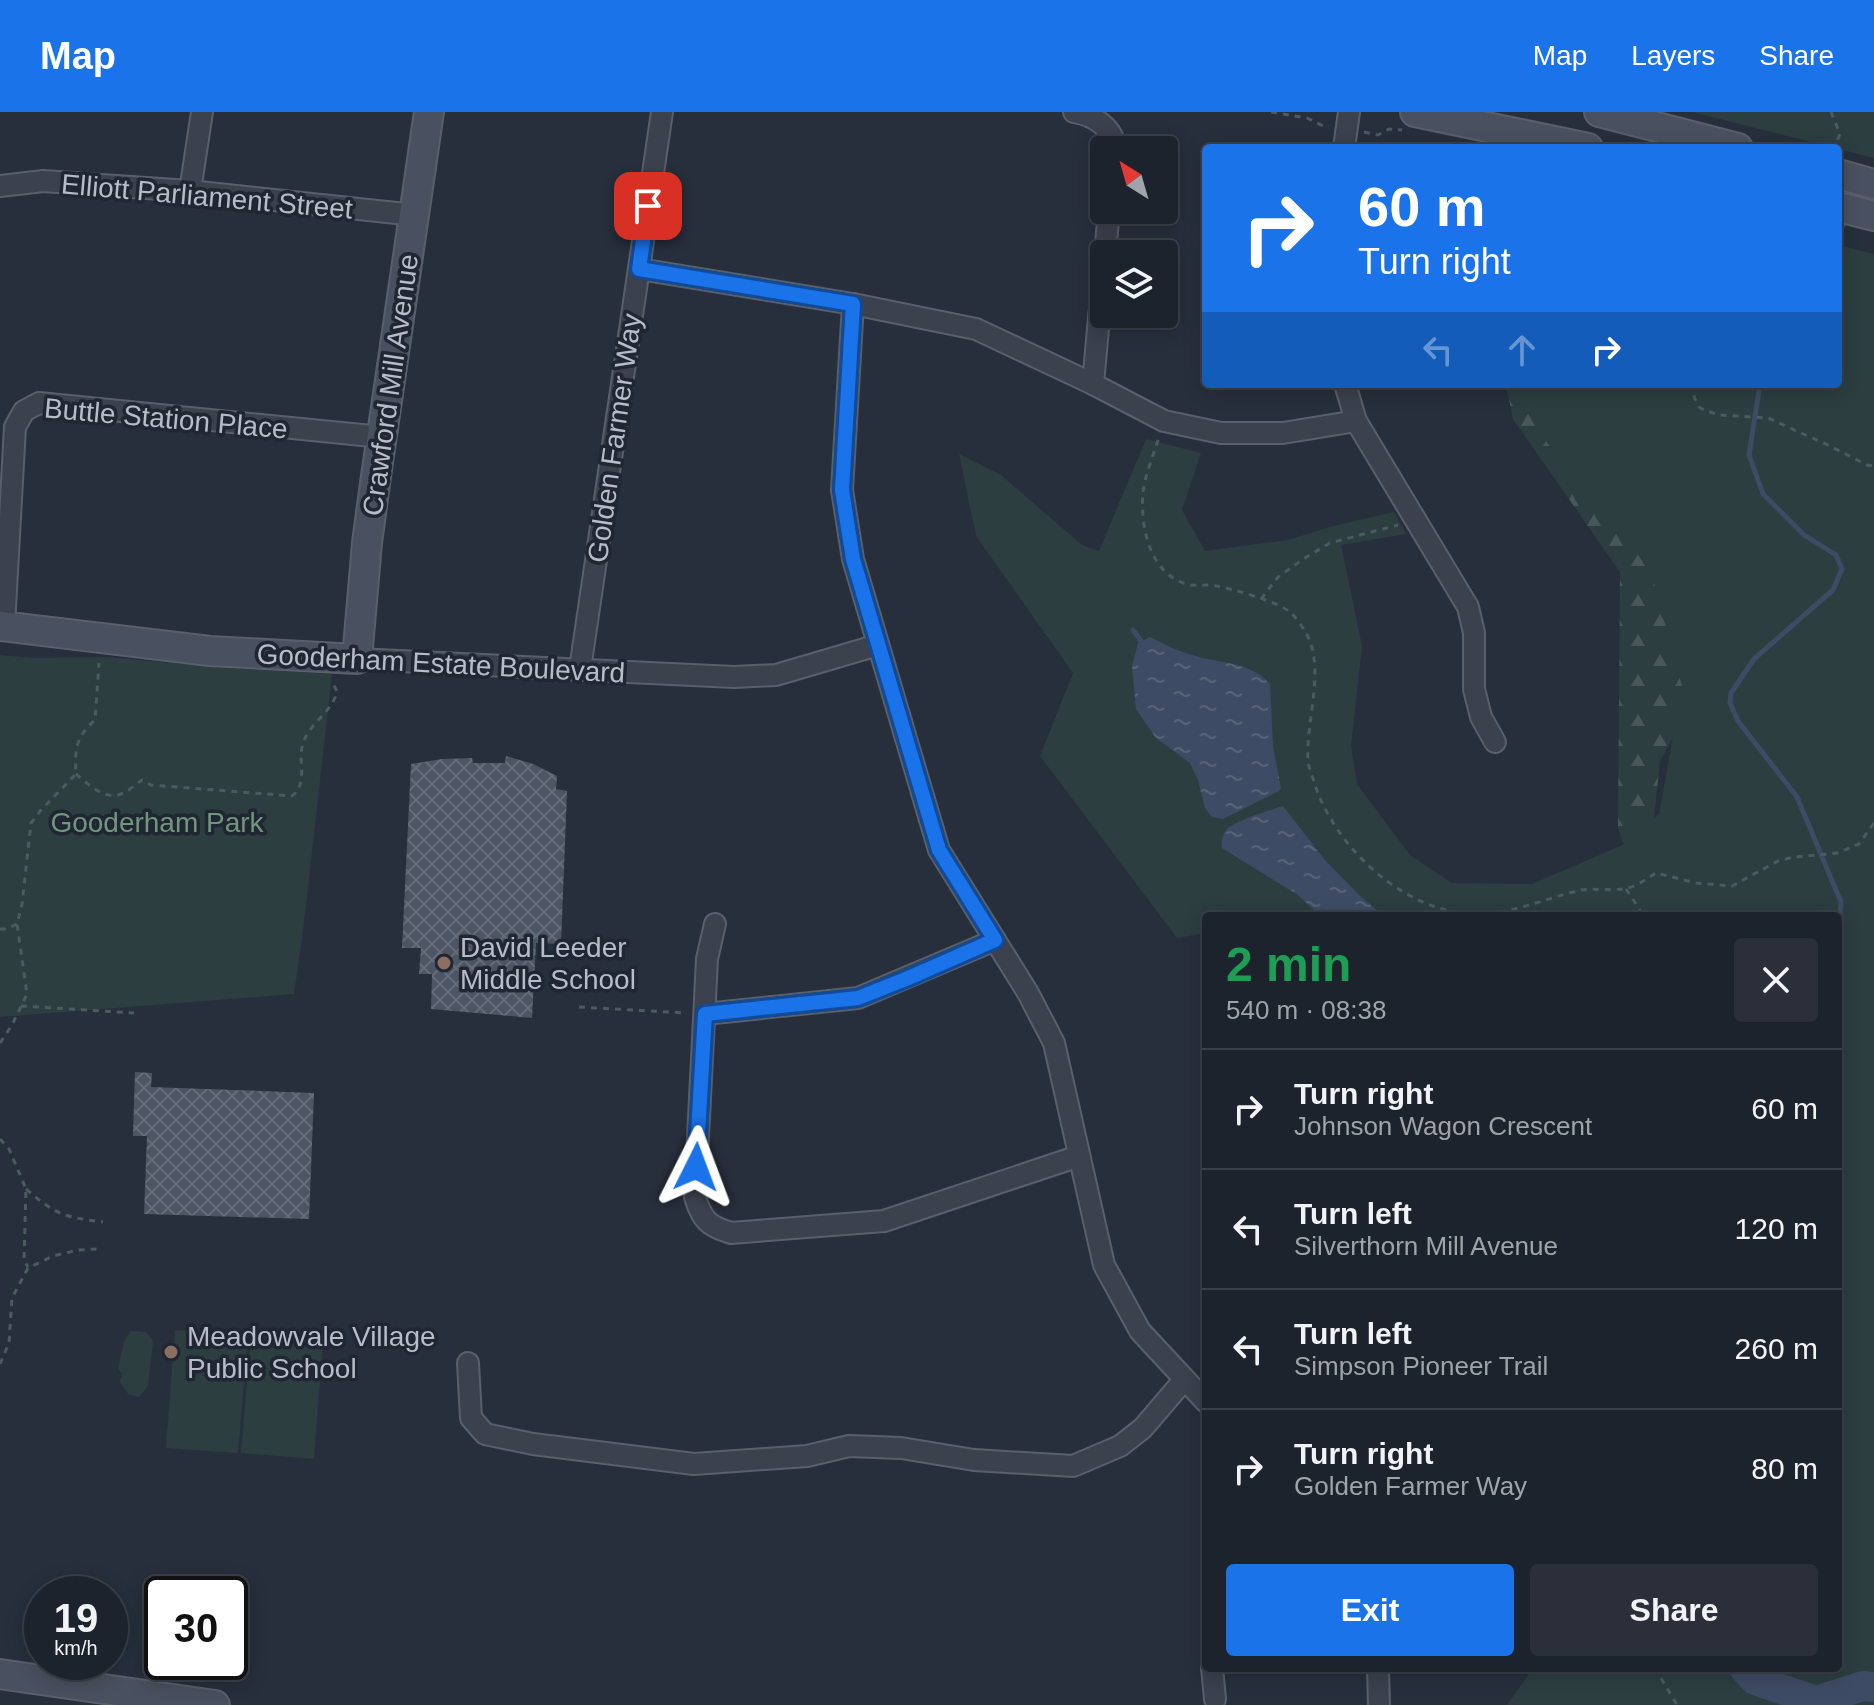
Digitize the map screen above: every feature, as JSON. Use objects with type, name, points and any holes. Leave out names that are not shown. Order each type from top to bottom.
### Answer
[{"type":"street","points":[[190,191],[202,112]]},
{"type":"street","name":"Crawford Mill Avenue","points":[[357,659],[367,543],[429,112]]},
{"type":"street","name":"Golden Farmer Way","points":[[580,669],[662,112]]},
{"type":"street","points":[[1074,112],[1083,113],[1104,124],[1111,136]]},
{"type":"street","points":[[1345,144],[1349,112]]},
{"type":"street","points":[[1415,112],[1569,144]]},
{"type":"street","points":[[1599,112],[1723,144]]},
{"type":"street","points":[[1842,175],[1874,184]]},
{"type":"street","name":"Elliott Parliament Street","points":[[0,186],[43,181],[190,191],[415,215]]},
{"type":"street","points":[[1842,208],[1874,216]]},
{"type":"street","points":[[639,269],[853,304],[976,329],[1164,421],[1221,433],[1283,433],[1356,421]]},
{"type":"street","points":[[853,304],[842,490],[853,559],[939,850],[1028,993],[1054,1043],[1104,1265],[1140,1331],[1202,1398]]},
{"type":"street","points":[[1093,384],[1098,328]]},
{"type":"street","points":[[1346,388],[1356,421],[1468,607],[1474,633],[1474,689],[1481,717],[1495,742]]},
{"type":"street","name":"Buttle Station Place","points":[[2,626],[15,427],[24,411],[39,403],[382,437]]},
{"type":"street","name":"Gooderham Estate Boulevard","points":[[2,626],[210,651],[734,677],[776,675],[878,645]]},
{"type":"street","points":[[715,924],[707,959],[695,1197],[700,1215],[714,1228],[731,1233],[884,1221],[1079,1156]]},
{"type":"street","points":[[705,1014],[858,998],[995,940]]},
{"type":"street","points":[[468,1363],[471,1418],[485,1434],[533,1444],[694,1464],[807,1456],[849,1446],[901,1448],[974,1460],[1073,1466],[1120,1446],[1143,1428],[1184,1380]]},
{"type":"street","points":[[1212,1672],[1215,1699]]},
{"type":"street","points":[[1378,1672],[1379,1705]]},
{"type":"street","points":[[0,1674],[109,1697],[215,1705]]},
{"type":"path","points":[[1271,112],[1307,118],[1321,125]]},
{"type":"path","points":[[1831,112],[1840,134],[1836,144]]},
{"type":"path","points":[[1691,388],[1700,408],[1719,415],[1768,418],[1874,466]]},
{"type":"path","points":[[1164,421],[1144,490],[1143,520],[1150,550],[1160,567],[1172,577],[1191,585],[1214,585],[1261,599],[1289,612],[1311,644],[1315,662],[1308,763],[1318,794],[1334,825],[1354,851],[1381,877],[1430,905],[1459,912]]},
{"type":"path","points":[[1261,599],[1278,577],[1330,543],[1415,520]]},
{"type":"path","points":[[0,1043],[27,994],[17,924],[31,823],[76,774],[75,749],[83,731],[95,720],[99,663]]},
{"type":"path","points":[[76,774],[96,790],[111,796],[121,795],[142,780],[151,785],[292,796],[299,790],[302,781],[302,745],[311,727],[335,701],[337,691],[332,682]]},
{"type":"path","points":[[1497,912],[1524,908],[1584,890],[1626,889],[1656,873],[1696,883],[1732,886],[1778,861],[1838,853],[1859,844],[1874,823]]},
{"type":"path","points":[[1626,889],[1641,912]]},
{"type":"path","points":[[0,929],[17,924]]},
{"type":"path","points":[[21,1006],[134,1013]]},
{"type":"path","points":[[579,1007],[705,1014]]},
{"type":"path","points":[[0,1139],[9,1149],[26,1189],[24,1260],[28,1268]]},
{"type":"path","points":[[26,1189],[46,1207],[69,1218],[103,1222]]},
{"type":"path","points":[[0,1364],[9,1343],[12,1298],[28,1268],[53,1256],[98,1249]]},
{"type":"path","points":[[1657,1672],[1677,1705]]},
{"type":"green space","points":[[1692,112],[1874,112],[1874,158],[1842,150],[1842,144],[1819,144]]},
{"type":"green space","points":[[1842,246],[1874,254],[1874,1705],[1507,1705],[1530,1672],[1842,1672],[1842,912],[1202,912],[1202,934],[1177,938],[1040,756],[1073,673],[976,536],[959,454],[1001,475],[1082,545],[1099,551],[1146,439],[1201,453],[1182,510],[1205,551],[1288,540],[1394,512],[1406,534],[1341,545],[1362,646],[1351,746],[1357,784],[1410,855],[1452,883],[1532,884],[1625,844],[1659,814],[1682,686],[1651,571],[1540,434],[1527,388],[1842,388]]},
{"type":"green space","points":[[1507,388],[1649,388],[1691,702],[1660,762],[1654,817],[1639,851],[1629,861],[1618,828],[1620,572],[1513,419]]},
{"type":"green space","name":"Gooderham Park","points":[[0,655],[107,657],[332,674],[294,994],[0,1017]]},
{"type":"green space","points":[[175,1330],[248,1335],[238,1453],[166,1448]]},
{"type":"green space","points":[[131,1331],[146,1332],[153,1341],[148,1386],[139,1397],[129,1395],[120,1382],[122,1373],[118,1369],[124,1341]]},
{"type":"green space","points":[[251,1335],[323,1341],[314,1459],[241,1453]]},
{"type":"water","points":[[1150,637],[1186,653],[1243,667],[1270,684],[1279,791],[1223,819],[1212,817],[1205,808],[1190,763],[1156,738],[1136,709],[1132,666],[1138,643]]},
{"type":"water","points":[[1283,806],[1324,859],[1379,912],[1316,912],[1298,895],[1222,848],[1227,829]]},
{"type":"building","points":[[506,756],[533,764],[557,776],[556,789],[567,791],[561,944],[536,943],[532,1018],[431,1009],[432,974],[419,974],[421,948],[402,948],[411,764],[472,758],[473,763],[505,763]]},
{"type":"building","points":[[135,1072],[152,1073],[151,1087],[314,1093],[309,1219],[144,1214],[147,1136],[133,1136]]},
{"type":"waterway","points":[[1842,228],[1847,217]]},
{"type":"waterway","points":[[1759,388],[1749,455],[1763,494],[1804,535],[1836,555],[1842,569],[1833,590],[1754,659],[1731,693],[1730,703],[1738,721],[1797,797],[1841,902],[1840,912]]},
{"type":"waterway","points":[[1133,630],[1144,645]]},
{"type":"waterway","points":[[1748,1672],[1755,1680],[1816,1701],[1863,1686],[1874,1687]]},
{"type":"place","name":"David Leeder Middle School","points":[[444,963]]},
{"type":"place","name":"Meadowvale Village Public School","points":[[171,1352]]},
{"type":"route","points":[[648,206],[639,269],[853,304],[842,490],[853,559],[939,850],[995,940],[858,998],[705,1014],[696,1167]]}]
